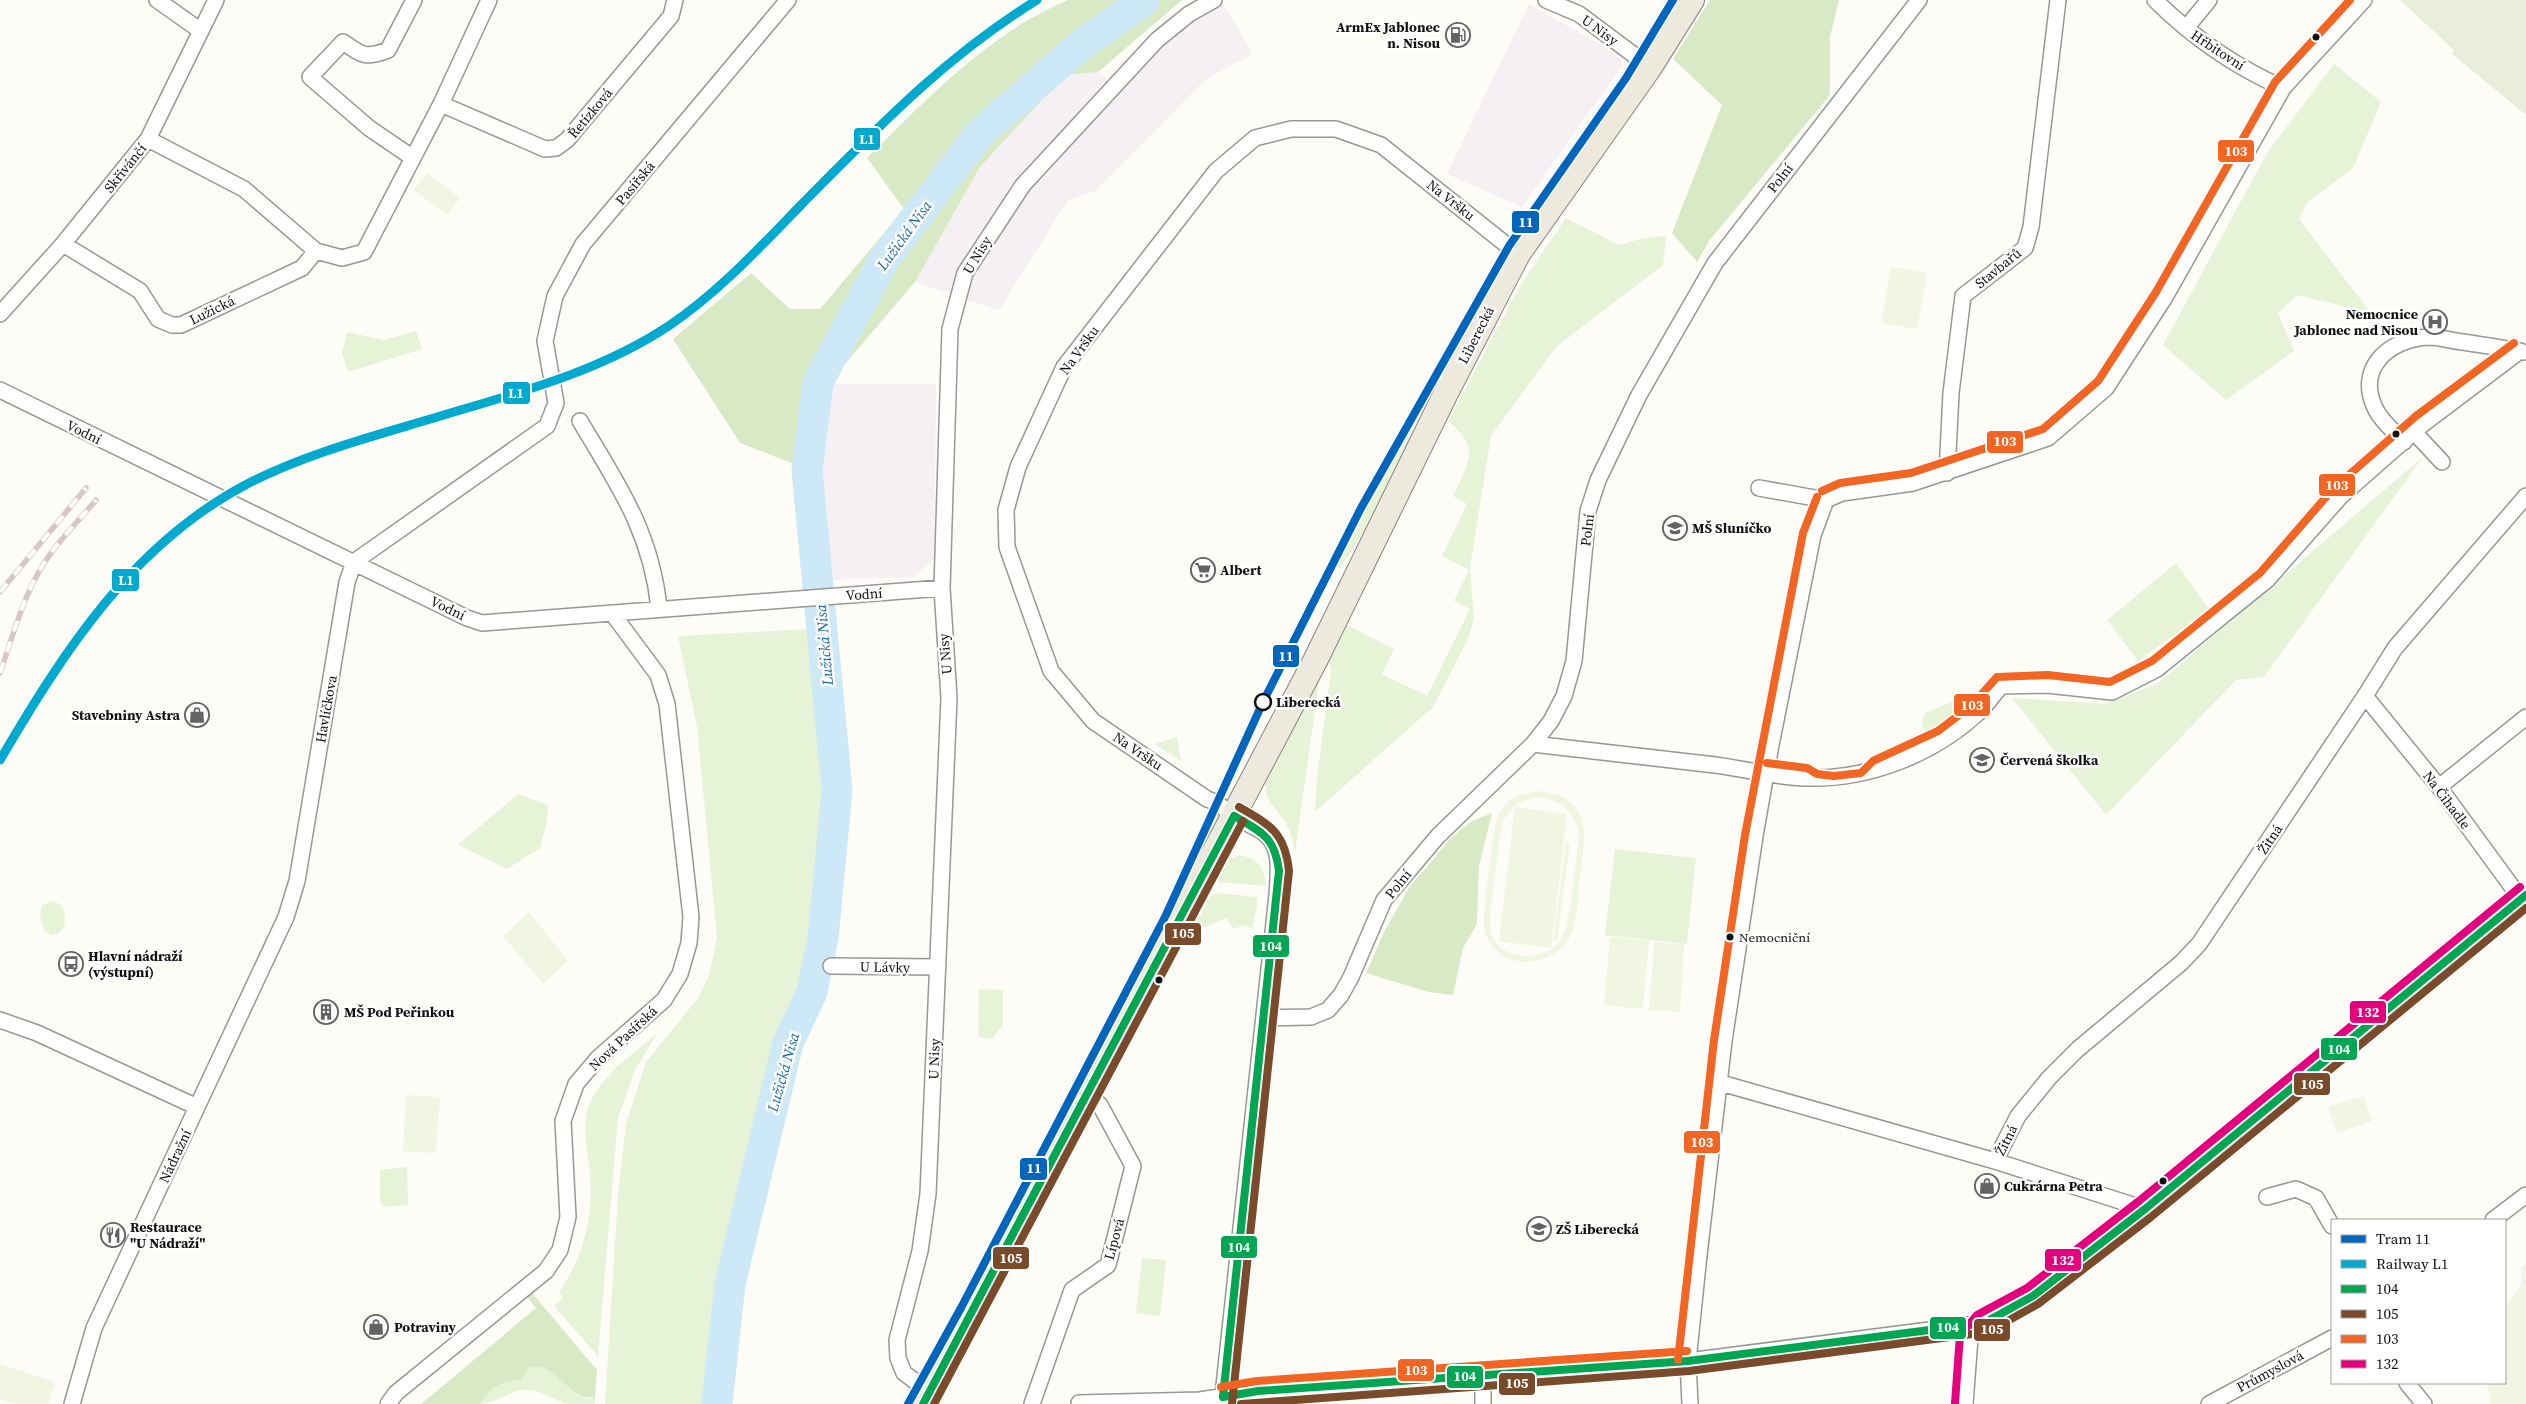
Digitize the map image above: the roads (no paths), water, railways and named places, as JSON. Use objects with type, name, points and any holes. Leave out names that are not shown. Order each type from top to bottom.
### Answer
[{"type":"main road","name":"Liberecká","points":[[926,1398],[1315,661],[1446,394],[1518,254],[1650,67],[1692,0]]},
{"type":"street","points":[[157,0],[201,31]]},
{"type":"street","name":"Skřivánčí","points":[[0,314],[63,244],[148,139],[216,0]]},
{"type":"street","points":[[413,158],[369,128],[310,77],[342,42],[362,56],[376,55],[388,50],[414,0]]},
{"type":"street","points":[[148,139],[244,189],[316,250],[342,258],[364,252],[441,104],[489,0]]},
{"type":"street","name":"Řetízková","points":[[441,104],[545,148],[556,148],[568,140],[671,16],[675,0]]},
{"type":"street","name":"Pasířská","points":[[354,562],[540,432],[553,415],[556,403],[556,393],[545,341],[554,296],[583,244],[788,0]]},
{"type":"street","name":"U Nisy","points":[[926,1398],[904,1373],[898,1358],[897,1340],[920,1250],[928,1194],[948,698],[942,588],[950,329],[965,273],[1023,185],[1157,40],[1189,14],[1214,0]]},
{"type":"street","name":"U Nisy","points":[[1546,0],[1579,14],[1650,67]]},
{"type":"street","name":"Polní","points":[[1264,1018],[1311,1017],[1328,1010],[1341,995],[1351,978],[1384,900],[1438,836],[1533,744],[1550,721],[1564,696],[1574,661],[1588,511],[1598,480],[1639,395],[1694,295],[1715,263],[1919,0]]},
{"type":"street","name":"Stavbařů","points":[[1947,473],[1951,393],[1963,296],[2025,248],[2031,227],[2058,0]]},
{"type":"street","points":[[2155,0],[2186,28]]},
{"type":"street","name":"Hřbitovní","points":[[2209,0],[2186,28],[2226,56],[2283,88]]},
{"type":"street","points":[[1759,488],[1826,500],[1842,493],[1912,483],[1947,473],[2048,438],[2106,388],[2165,297],[2283,88],[2364,0]]},
{"type":"street","name":"Na Vršku","points":[[1234,816],[1216,802],[1207,798],[1093,721],[1051,671],[1008,547],[1006,510],[1018,467],[1064,367],[1216,171],[1255,138],[1291,129],[1336,129],[1382,145],[1518,254]]},
{"type":"street","name":"Lužická","points":[[63,244],[140,291],[158,319],[172,325],[181,325],[302,268],[316,250]]},
{"type":"street","points":[[2442,462],[2377,412],[2370,396],[2371,373],[2378,359],[2390,350],[2408,341],[2429,337],[2523,352]]},
{"type":"street","points":[[1533,744],[1805,778],[1847,776],[1878,770],[1920,752],[1943,739],[1979,712],[2001,686],[2046,685],[2112,692],[2157,669],[2267,580],[2341,496],[2409,437],[2523,352]]},
{"type":"street","name":"Vodní","points":[[0,390],[468,618],[482,623],[659,608],[942,588]]},
{"type":"street","points":[[580,421],[640,526],[654,576],[659,608]]},
{"type":"street","name":"Žitná","points":[[1995,1161],[2018,1116],[2049,1078],[2078,1049],[2181,963],[2199,944],[2395,648],[2526,496]]},
{"type":"street","points":[[1690,1404],[1688,1361],[1721,1083],[1724,1041],[1766,773],[1814,535],[1826,500]]},
{"type":"street","name":"Havlíčkova","points":[[197,1107],[286,917],[297,881],[347,582],[354,562]]},
{"type":"street","name":"Nová Pasířská","points":[[388,1404],[396,1393],[546,1271],[560,1250],[568,1217],[563,1121],[576,1084],[598,1058],[664,1000],[680,974],[689,942],[691,917],[667,704],[658,676],[612,613]]},
{"type":"street","name":"Na Čihadle","points":[[2365,696],[2439,787],[2524,900]]},
{"type":"street","points":[[2439,787],[2526,717]]},
{"type":"street","points":[[1805,778],[1813,772],[1839,767],[1867,765],[1878,770]]},
{"type":"street","points":[[1222,1401],[1277,895],[1278,859],[1273,843],[1264,832],[1234,816]]},
{"type":"street","points":[[1965,1404],[1970,1338],[1984,1323],[2033,1296],[2145,1209],[2524,900]]},
{"type":"street","name":"U Lávky","points":[[831,966],[938,967]]},
{"type":"street","points":[[0,1020],[37,1033],[197,1107]]},
{"type":"street","points":[[1721,1083],[1995,1161],[2145,1209]]},
{"type":"street","name":"Lípová","points":[[1032,1404],[1072,1290],[1108,1265],[1134,1166],[1100,1105],[1087,1096]]},
{"type":"street","name":"Nádražní","points":[[72,1404],[94,1328],[197,1107]]},
{"type":"street","points":[[2267,1197],[2296,1189],[2316,1198],[2331,1224]]},
{"type":"street","points":[[2494,1219],[2526,1195]]},
{"type":"street","points":[[1079,1403],[1222,1401],[1258,1391],[1688,1361],[1984,1323]]},
{"type":"street","name":"Průmyslová","points":[[2208,1404],[2254,1373],[2331,1338]]},
{"type":"street","points":[[1482,1376],[1483,1404]]},
{"type":"street","points":[[2409,1384],[2424,1404]]},
{"type":"waterway","name":"Lužická Nisa","points":[[717,1404],[730,1284],[788,1043],[812,992],[823,938],[837,790],[807,470],[818,382],[885,258],[980,133],[1079,47],[1144,0]]},
{"type":"railway","points":[[0,592],[86,488]]},
{"type":"railway","points":[[0,673],[21,611],[34,581],[51,553],[96,500]]},
{"type":"tram line","name":"11","points":[[908,1404],[962,1306],[1166,915],[1263,702],[1361,508],[1509,246],[1626,78],[1673,0]]},
{"type":"rail line","name":"L1","points":[[0,760],[24,719],[76,640],[105,603],[136,568],[170,536],[208,508],[271,472],[365,438],[557,380],[615,356],[670,325],[706,298],[755,252],[885,121],[942,69],[972,45],[1037,0]]},
{"type":"place","name":"ArmEx Jablonec n. Nisou","points":[[1458,35]]},
{"type":"place","name":"Nemocnice Jablonec nad Nisou","points":[[2435,322]]},
{"type":"place","name":"MŠ Sluníčko","points":[[1675,528]]},
{"type":"place","name":"Albert","points":[[1203,570]]},
{"type":"place","name":"Liberecká","points":[[1263,702]]},
{"type":"place","name":"Stavebniny Astra","points":[[197,715]]},
{"type":"place","name":"Červená školka","points":[[1982,760]]},
{"type":"place","name":"Nemocniční","points":[[1730,937]]},
{"type":"place","name":"Hlavní nádraží (výstupní)","points":[[71,964]]},
{"type":"place","name":"MŠ Pod Peřinkou","points":[[326,1012]]},
{"type":"place","name":"Cukrárna Petra","points":[[1987,1186]]},
{"type":"place","name":"ZŠ Liberecká","points":[[1539,1229]]},
{"type":"place","name":"Restaurace \"U Nádraží\"","points":[[113,1235]]},
{"type":"place","name":"Potraviny","points":[[376,1327]]}]
